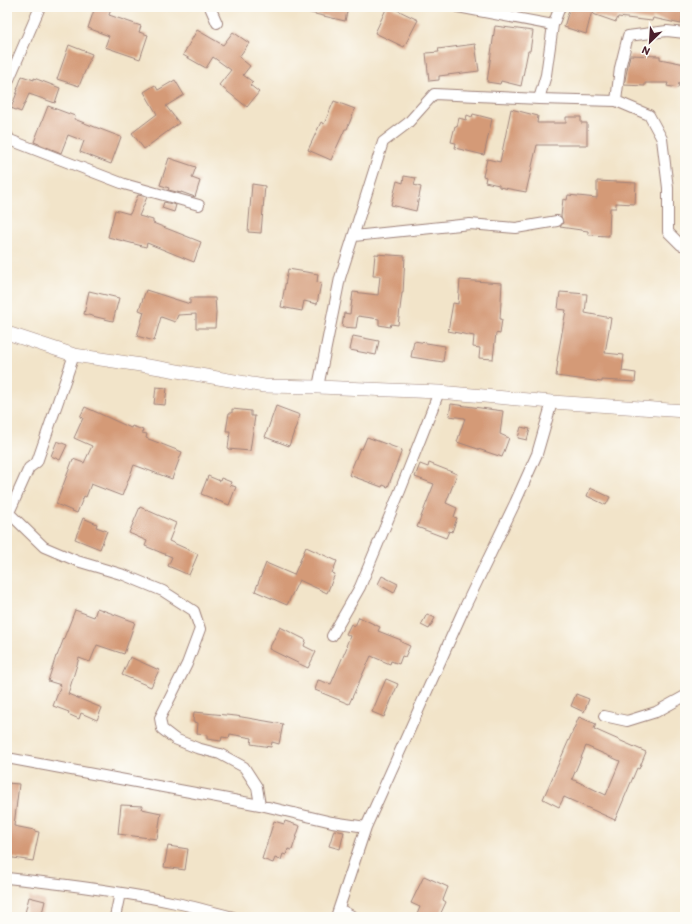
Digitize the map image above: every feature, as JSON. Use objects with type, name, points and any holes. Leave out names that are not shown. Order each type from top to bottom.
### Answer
[{"type":"street","points":[[7,84],[40,7]]},
{"type":"street","points":[[210,7],[217,23]]},
{"type":"street","points":[[458,7],[553,25]]},
{"type":"street","points":[[539,99],[546,75],[553,25],[560,7]]},
{"type":"street","points":[[616,101],[620,68],[628,36],[668,30],[685,33]]},
{"type":"street","points":[[318,387],[340,278],[383,142],[408,123],[434,94],[616,101],[649,115],[662,139],[668,188],[668,232],[681,245],[685,246]]},
{"type":"street","points":[[7,135],[10,140],[124,184],[199,205]]},
{"type":"street","points":[[354,236],[470,224],[516,228],[557,221]]},
{"type":"street","points":[[7,333],[74,355],[264,386],[439,392],[552,402],[685,411]]},
{"type":"street","points":[[74,355],[37,462],[28,468],[8,515],[44,547],[77,561],[124,575],[163,591],[194,611],[200,629],[187,664],[160,718],[162,729],[175,739],[197,748],[220,754],[244,767],[257,786],[260,805]]},
{"type":"street","points":[[332,636],[360,587],[439,392]]},
{"type":"street","points":[[354,917],[338,913],[366,827],[462,613],[531,468],[537,454],[552,402]]},
{"type":"street","points":[[604,716],[627,721],[656,712],[685,696]]},
{"type":"street","points":[[7,758],[260,805],[332,822],[366,827]]},
{"type":"street","points":[[7,878],[49,882],[120,893],[177,903],[233,917]]},
{"type":"street","points":[[115,917],[120,893]]},
{"type":"building","points":[[95,7],[106,7],[111,9],[109,15],[141,26],[139,32],[148,35],[140,59],[105,47],[109,36],[88,28]]},
{"type":"building","points":[[303,7],[348,7],[345,21],[302,11]]},
{"type":"building","points":[[387,7],[391,7],[418,20],[404,47],[375,33]]},
{"type":"building","points":[[570,7],[579,7],[592,11],[586,34],[564,27]]},
{"type":"building","points":[[596,7],[684,7],[681,24],[653,18],[652,21],[618,17],[616,22],[593,14]]},
{"type":"building","points":[[495,26],[533,31],[530,51],[528,51],[521,86],[501,81],[500,84],[487,82]]},
{"type":"building","points":[[197,30],[223,45],[233,32],[249,43],[239,57],[250,66],[243,75],[253,82],[250,85],[259,92],[247,107],[219,85],[231,70],[213,57],[206,68],[183,55]]},
{"type":"building","points":[[475,44],[479,71],[439,76],[439,80],[429,81],[426,53],[439,52],[438,49]]},
{"type":"building","points":[[69,45],[92,54],[79,86],[57,79]]},
{"type":"building","points":[[630,55],[660,56],[660,59],[685,64],[685,84],[679,83],[678,88],[667,86],[668,83],[645,83],[645,86],[624,85]]},
{"type":"building","points":[[22,76],[34,80],[34,78],[60,88],[55,103],[29,94],[21,112],[11,108]]},
{"type":"building","points":[[175,80],[184,95],[166,106],[179,123],[144,149],[132,133],[157,114],[144,92],[155,85],[158,90]]},
{"type":"building","points":[[334,101],[355,109],[347,129],[345,129],[331,160],[308,150],[321,122],[324,124]]},
{"type":"building","points":[[48,106],[75,116],[74,119],[121,137],[111,164],[80,152],[84,141],[68,135],[61,153],[34,142]]},
{"type":"building","points":[[511,109],[538,116],[537,123],[566,123],[566,117],[581,117],[581,123],[587,123],[587,145],[537,145],[526,192],[499,187],[499,185],[485,182],[486,177],[483,176],[487,159],[500,162]]},
{"type":"building","points":[[473,114],[492,119],[484,155],[455,148],[456,143],[451,142],[455,126],[457,127],[459,118],[466,120],[467,115],[472,117]]},
{"type":"building","points":[[169,158],[196,167],[192,178],[200,181],[195,197],[181,192],[168,190],[169,188],[160,185]]},
{"type":"building","points":[[404,176],[416,178],[414,185],[421,187],[416,211],[391,205],[397,181],[403,183]]},
{"type":"building","points":[[597,181],[636,183],[635,204],[616,203],[616,208],[610,208],[609,236],[588,235],[588,231],[560,227],[563,223],[561,216],[563,199],[567,200],[568,195],[597,198]]},
{"type":"building","points":[[252,184],[265,186],[261,233],[248,232]]},
{"type":"building","points":[[138,195],[147,197],[139,216],[153,220],[153,223],[201,242],[194,262],[147,243],[146,247],[108,237],[115,210],[130,214]]},
{"type":"building","points":[[164,202],[176,205],[174,212],[162,208]]},
{"type":"building","points":[[375,254],[405,256],[403,293],[398,325],[391,324],[390,327],[379,325],[379,319],[358,316],[356,328],[342,327],[344,313],[350,314],[353,292],[378,295],[380,276],[373,276]]},
{"type":"building","points":[[288,269],[318,274],[317,282],[321,283],[317,304],[304,301],[302,311],[281,307]]},
{"type":"building","points":[[460,280],[502,283],[500,319],[502,319],[500,334],[496,333],[493,359],[479,358],[480,348],[473,347],[474,336],[448,331],[453,303],[458,304]]},
{"type":"building","points":[[146,290],[190,304],[190,298],[215,298],[215,328],[196,328],[196,314],[178,315],[175,322],[161,317],[154,341],[137,336],[144,312],[139,310]]},
{"type":"building","points":[[89,291],[119,298],[113,321],[84,314]]},
{"type":"building","points":[[560,292],[587,294],[585,313],[611,318],[605,353],[624,355],[622,371],[636,373],[635,382],[602,380],[602,382],[556,376],[557,361],[566,310],[558,309]]},
{"type":"building","points":[[353,336],[379,341],[376,355],[350,350]]},
{"type":"building","points":[[414,341],[445,346],[443,362],[411,357]]},
{"type":"building","points":[[156,387],[167,388],[165,405],[154,404]]},
{"type":"building","points":[[451,404],[503,411],[500,434],[509,438],[502,457],[457,442],[465,418],[449,416]]},
{"type":"building","points":[[276,406],[300,415],[289,446],[265,437]]},
{"type":"building","points":[[85,407],[131,428],[132,426],[143,430],[142,433],[147,434],[146,438],[182,452],[172,479],[134,465],[122,496],[91,484],[77,513],[56,504],[73,459],[84,463],[92,446],[74,438],[83,418],[80,417]]},
{"type":"building","points":[[232,409],[251,411],[251,416],[255,416],[250,451],[228,449],[230,431],[226,431],[229,413],[232,413]]},
{"type":"building","points":[[521,427],[530,429],[527,440],[518,438]]},
{"type":"building","points":[[367,437],[402,450],[388,487],[383,485],[382,487],[349,475],[360,448],[362,449]]},
{"type":"building","points":[[57,441],[67,445],[60,460],[51,456]]},
{"type":"building","points":[[429,463],[457,474],[446,503],[457,508],[454,517],[457,518],[452,532],[449,531],[446,538],[417,527],[434,484],[415,477],[420,464],[428,467]]},
{"type":"building","points":[[208,476],[220,481],[221,478],[231,482],[230,485],[236,487],[229,505],[201,494]]},
{"type":"building","points":[[590,488],[610,497],[606,505],[587,496]]},
{"type":"building","points":[[140,507],[176,523],[169,541],[198,554],[189,575],[168,566],[172,557],[145,546],[147,541],[129,533]]},
{"type":"building","points":[[83,518],[97,524],[96,527],[107,531],[100,549],[75,539]]},
{"type":"building","points":[[306,547],[337,561],[332,573],[335,574],[327,593],[299,580],[287,605],[255,591],[266,563],[294,575]]},
{"type":"building","points":[[382,576],[398,584],[394,593],[378,584]]},
{"type":"building","points":[[97,608],[135,622],[124,654],[97,645],[90,662],[79,658],[68,694],[102,708],[97,720],[81,713],[79,719],[68,714],[69,712],[53,706],[61,685],[48,681],[56,656],[75,610],[94,617]]},
{"type":"building","points":[[427,614],[435,618],[429,629],[421,625]]},
{"type":"building","points":[[359,617],[380,627],[378,631],[401,640],[401,642],[410,646],[405,657],[402,656],[399,664],[391,661],[390,664],[371,656],[349,704],[315,690],[318,680],[331,684],[347,647],[346,646],[350,636],[346,634],[351,624],[355,626]]},
{"type":"building","points":[[280,627],[306,640],[304,646],[316,652],[308,668],[269,649]]},
{"type":"building","points":[[130,657],[159,670],[151,687],[122,675]]},
{"type":"building","points":[[386,679],[398,684],[384,717],[372,712]]},
{"type":"building","points":[[576,694],[589,699],[584,712],[571,706]]},
{"type":"building","points":[[194,712],[236,716],[283,724],[279,744],[272,742],[271,747],[251,744],[252,738],[230,734],[229,738],[222,737],[221,741],[207,739],[207,735],[197,734],[198,723],[193,722]]},
{"type":"building","points":[[579,717],[596,724],[594,729],[646,752],[639,769],[637,768],[615,820],[564,797],[559,807],[543,799]],"holes":[[[586,746],[620,761],[606,795],[572,779]]]},
{"type":"building","points":[[7,783],[19,784],[14,826],[39,832],[33,861],[7,857]]},
{"type":"building","points":[[121,805],[143,806],[142,809],[161,813],[157,839],[118,834]]},
{"type":"building","points":[[274,821],[284,824],[285,821],[300,826],[292,850],[288,849],[286,855],[283,854],[281,860],[275,858],[273,863],[262,859]]},
{"type":"building","points":[[334,830],[344,832],[340,849],[329,846]]},
{"type":"building","points":[[168,846],[188,849],[185,870],[164,867]]},
{"type":"building","points":[[424,876],[448,887],[443,900],[446,902],[439,917],[416,917],[420,907],[411,903]]},
{"type":"building","points":[[29,897],[45,901],[41,917],[24,917]]}]
